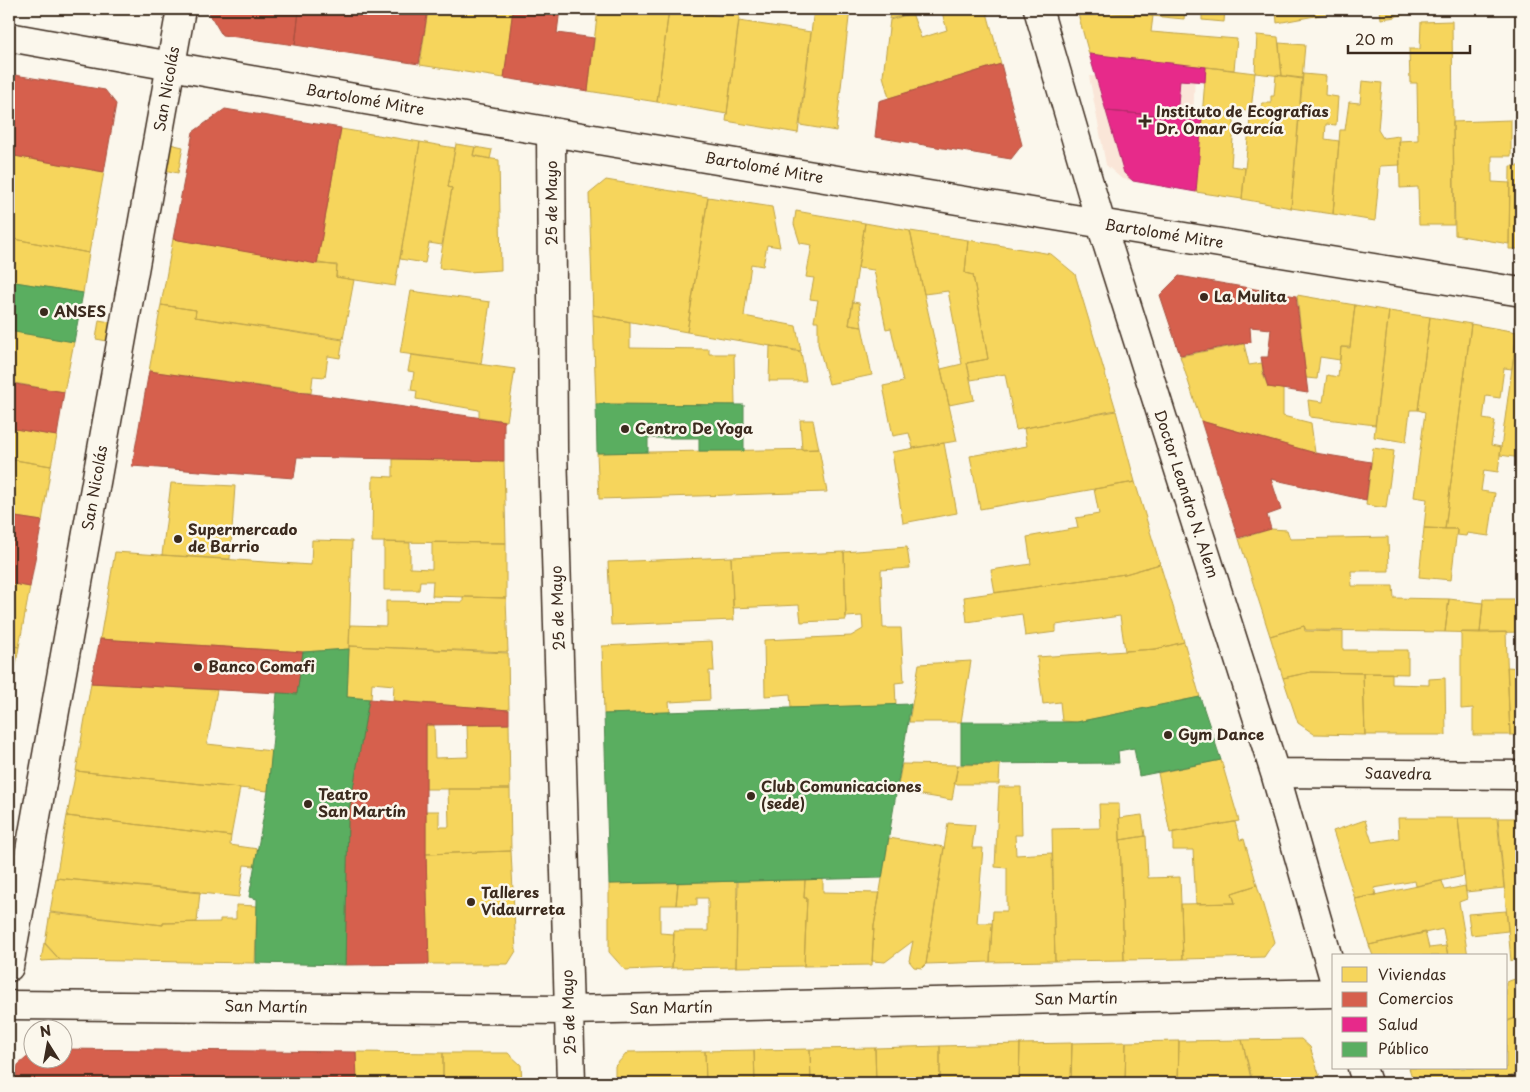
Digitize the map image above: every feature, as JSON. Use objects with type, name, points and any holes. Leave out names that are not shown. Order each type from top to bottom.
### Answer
[{"type":"street","name":"San Nicolás","points":[[9,967],[181,9]]},
{"type":"street","name":"Doctor Leandro N. Alem","points":[[1038,9],[1101,224],[1275,773],[1332,972]]},
{"type":"street","name":"Bartolomé Mitre","points":[[9,37],[551,132],[1521,292]]},
{"type":"street","name":"25 de Mayo","points":[[551,132],[553,449],[571,1083]]},
{"type":"street","name":"Saavedra","points":[[1275,773],[1521,775]]},
{"type":"street","name":"San Martín","points":[[9,1005],[569,1010],[1332,993]]},
{"type":"street","points":[[1363,1070],[1367,1083]]},
{"type":"shaded area","name":"Instituto de Ecografías Dr. Omar García","points":[[1195,74],[1190,188],[1122,179],[1106,165],[1089,76]]},
{"type":"building: Viviendas","points":[[106,9],[135,9],[134,14]]},
{"type":"building: Viviendas","points":[[428,9],[513,9],[504,78],[420,65]]},
{"type":"building: Viviendas","points":[[598,9],[669,9],[657,102],[588,91]]},
{"type":"building: Viviendas","points":[[669,9],[721,16],[722,9],[740,10],[727,114],[657,102]]},
{"type":"building: Viviendas","points":[[814,9],[850,9],[836,131],[800,125]]},
{"type":"building: Viviendas","points":[[891,9],[902,9],[902,16],[889,19]]},
{"type":"building: Viviendas","points":[[941,9],[986,9],[1001,64],[889,98],[883,76],[890,20],[912,13],[921,38],[947,30]]},
{"type":"building: Viviendas","points":[[1077,9],[1185,9],[1184,19]]},
{"type":"building: Viviendas","points":[[1202,9],[1225,9],[1224,22],[1202,20]]},
{"type":"building: Viviendas","points":[[1276,9],[1316,9],[1315,16],[1277,23]]},
{"type":"building: Viviendas","points":[[1316,9],[1350,9],[1315,16]]},
{"type":"building: Viviendas","points":[[1380,9],[1396,9],[1396,17],[1381,19]]},
{"type":"building: Viviendas","points":[[1396,9],[1408,9],[1407,13],[1396,16]]},
{"type":"building: Viviendas","points":[[1077,10],[1153,16],[1151,32],[1237,39],[1234,70],[1089,54]]},
{"type":"building: Viviendas","points":[[739,21],[811,32],[798,133],[726,121]]},
{"type":"building: Viviendas","points":[[1452,21],[1454,225],[1419,225],[1418,187],[1400,188],[1399,141],[1418,140],[1417,83],[1410,83],[1409,49],[1420,49],[1421,22]]},
{"type":"building: Viviendas","points":[[1257,35],[1278,37],[1282,76],[1255,73]]},
{"type":"building: Viviendas","points":[[1279,43],[1305,45],[1302,79],[1282,76]]},
{"type":"building: Viviendas","points":[[1206,67],[1255,73],[1251,111],[1235,110],[1231,166],[1245,168],[1242,199],[1196,192]]},
{"type":"building: Viviendas","points":[[1303,74],[1326,76],[1325,95],[1338,97],[1336,125],[1326,124],[1325,139],[1339,141],[1333,214],[1291,208]]},
{"type":"building: Viviendas","points":[[1276,75],[1302,78],[1291,208],[1242,199],[1251,109],[1261,109],[1262,103],[1271,103],[1271,96],[1274,96]]},
{"type":"building: Viviendas","points":[[1362,81],[1382,83],[1378,130],[1383,138],[1399,136],[1400,165],[1380,166],[1375,221],[1333,214],[1340,130],[1345,130],[1349,102],[1360,103]]},
{"type":"building: Viviendas","points":[[1511,120],[1511,156],[1492,156],[1492,182],[1510,183],[1509,244],[1455,235],[1453,122]]},
{"type":"building: Viviendas","points":[[341,129],[420,142],[395,286],[336,277],[337,265],[317,264]]},
{"type":"building: Viviendas","points":[[420,142],[455,148],[448,187],[452,188],[442,245],[429,243],[425,263],[400,259]]},
{"type":"building: Viviendas","points":[[170,144],[183,147],[178,173],[164,170]]},
{"type":"building: Viviendas","points":[[456,144],[475,147],[473,156],[499,160],[501,270],[468,272],[439,268],[452,188],[448,187]]},
{"type":"building: Viviendas","points":[[475,147],[492,150],[490,159],[473,155]]},
{"type":"building: Viviendas","points":[[9,155],[104,172],[89,253],[9,238]]},
{"type":"building: Viviendas","points":[[1510,166],[1521,166],[1521,249],[1509,249]]},
{"type":"building: Viviendas","points":[[606,180],[708,197],[687,332],[593,315],[589,194]]},
{"type":"building: Viviendas","points":[[708,197],[772,207],[780,247],[767,245],[763,266],[751,264],[744,316],[796,326],[801,351],[687,332]]},
{"type":"building: Viviendas","points":[[796,211],[865,223],[849,325],[862,327],[872,375],[829,384],[818,344],[818,321],[814,321],[818,300],[810,299],[814,278],[806,277],[812,245],[800,243],[794,224]]},
{"type":"building: Viviendas","points":[[865,223],[910,231],[957,441],[913,448],[909,433],[893,436],[883,386],[903,382],[891,328],[886,329],[874,270],[858,268]]},
{"type":"building: Viviendas","points":[[910,231],[968,240],[965,273],[973,275],[988,359],[967,363],[974,400],[949,405],[941,369],[962,364],[948,291],[924,294]]},
{"type":"building: Viviendas","points":[[9,238],[89,253],[83,293],[9,281]]},
{"type":"building: Viviendas","points":[[173,239],[337,266],[336,277],[354,280],[343,339],[195,317],[196,310],[161,305]]},
{"type":"building: Viviendas","points":[[968,240],[1051,254],[1075,274],[1116,410],[1016,430],[1005,374],[971,380],[967,363],[988,359],[973,275],[965,273]]},
{"type":"building: Viviendas","points":[[411,291],[490,302],[481,364],[400,353]]},
{"type":"building: Viviendas","points":[[1297,295],[1355,305],[1350,347],[1341,347],[1340,360],[1320,357],[1317,379],[1306,378]]},
{"type":"building: Viviendas","points":[[853,302],[859,303],[862,327],[849,325]]},
{"type":"building: Viviendas","points":[[161,305],[196,310],[195,317],[343,340],[340,358],[328,356],[325,377],[313,376],[311,393],[149,371]]},
{"type":"building: Viviendas","points":[[1355,305],[1389,311],[1375,425],[1310,417],[1308,400],[1323,402],[1327,375],[1338,377],[1341,347],[1350,348]]},
{"type":"building: Viviendas","points":[[1389,311],[1430,317],[1418,410],[1410,410],[1406,442],[1374,437]]},
{"type":"building: Viviendas","points":[[593,315],[630,322],[630,348],[709,349],[709,354],[734,354],[735,405],[596,404]]},
{"type":"building: Viviendas","points":[[1430,317],[1471,324],[1445,529],[1424,528],[1427,499],[1414,497],[1425,412],[1418,410]]},
{"type":"building: Viviendas","points":[[99,320],[110,322],[107,341],[96,339]]},
{"type":"building: Viviendas","points":[[1471,324],[1517,332],[1512,369],[1504,368],[1500,398],[1486,396],[1483,419],[1495,421],[1491,445],[1501,447],[1498,472],[1484,470],[1481,491],[1495,493],[1489,536],[1467,533],[1466,536],[1457,535],[1457,529],[1445,529]]},
{"type":"building: Viviendas","points":[[9,331],[74,342],[64,392],[9,382]]},
{"type":"building: Viviendas","points":[[1517,332],[1521,332],[1521,458],[1500,455]]},
{"type":"building: Viviendas","points":[[1244,344],[1249,365],[1262,363],[1263,374],[1268,387],[1283,389],[1283,416],[1311,423],[1315,453],[1201,421],[1180,356]]},
{"type":"building: Viviendas","points":[[770,346],[801,352],[806,381],[769,381]]},
{"type":"building: Viviendas","points":[[411,355],[515,369],[507,421],[479,417],[479,410],[416,399],[417,391],[411,390],[414,372],[408,371]]},
{"type":"building: Viviendas","points":[[1116,411],[1135,482],[980,509],[970,456],[1027,446],[1024,428]]},
{"type":"building: Viviendas","points":[[800,420],[813,420],[819,449],[802,450]]},
{"type":"building: Viviendas","points":[[9,428],[57,436],[51,466],[9,459]]},
{"type":"building: Viviendas","points":[[944,443],[957,513],[903,523],[892,452]]},
{"type":"building: Viviendas","points":[[1373,448],[1394,451],[1386,508],[1366,505]]},
{"type":"building: Viviendas","points":[[819,449],[827,492],[599,499],[597,453]]},
{"type":"building: Viviendas","points":[[9,459],[51,466],[42,521],[9,516]]},
{"type":"building: Viviendas","points":[[393,459],[504,461],[506,543],[372,542],[373,476],[393,477]]},
{"type":"building: Viviendas","points":[[1135,482],[1160,564],[1125,574],[995,593],[991,570],[1031,564],[1027,537],[1078,528],[1076,518],[1099,514],[1094,489]]},
{"type":"building: Viviendas","points":[[171,483],[235,486],[230,559],[162,555]]},
{"type":"building: Viviendas","points":[[1424,528],[1457,529],[1451,580],[1419,577]]},
{"type":"building: Viviendas","points":[[1271,529],[1287,530],[1290,539],[1388,537],[1389,571],[1351,571],[1352,586],[1393,586],[1394,598],[1449,599],[1445,632],[1306,630],[1304,626],[1270,636],[1239,539]]},
{"type":"building: Viviendas","points":[[312,540],[352,541],[349,649],[303,652],[100,639],[115,552],[311,565]]},
{"type":"building: Viviendas","points":[[384,542],[410,543],[410,568],[432,569],[432,542],[506,543],[506,598],[432,596],[433,581],[420,581],[419,590],[384,590]]},
{"type":"building: Viviendas","points":[[907,547],[910,568],[881,570],[883,628],[901,628],[904,682],[895,683],[896,705],[791,708],[790,694],[765,696],[764,640],[851,636],[863,629],[862,616],[846,617],[844,552]]},
{"type":"building: Viviendas","points":[[844,552],[846,620],[801,622],[799,605],[733,608],[731,557]]},
{"type":"building: Viviendas","points":[[731,557],[734,620],[611,625],[608,562]]},
{"type":"building: Viviendas","points":[[1160,564],[1184,642],[1156,649],[1125,651],[1120,616],[1056,625],[1056,632],[1025,636],[1022,614],[967,622],[964,597],[1125,574]]},
{"type":"building: Viviendas","points":[[9,583],[30,587],[19,647],[9,645]]},
{"type":"building: Viviendas","points":[[463,597],[506,598],[508,652],[349,646],[350,625],[386,626],[386,601],[463,602]]},
{"type":"building: Viviendas","points":[[1449,599],[1483,603],[1480,633],[1445,632]]},
{"type":"building: Viviendas","points":[[1483,599],[1521,599],[1521,632],[1480,633]]},
{"type":"building: Viviendas","points":[[1304,626],[1305,631],[1343,632],[1343,650],[1408,650],[1408,674],[1311,672],[1283,678],[1270,636]]},
{"type":"building: Viviendas","points":[[1461,632],[1506,632],[1510,735],[1473,735],[1473,708],[1461,709]]},
{"type":"building: Viviendas","points":[[712,641],[714,671],[709,671],[710,700],[669,702],[670,713],[604,714],[602,646]]},
{"type":"building: Viviendas","points":[[1184,642],[1200,697],[1077,722],[1062,721],[1060,702],[1043,704],[1037,657],[1156,649]]},
{"type":"building: Viviendas","points":[[9,645],[19,647],[9,704]]},
{"type":"building: Viviendas","points":[[349,646],[508,653],[509,710],[393,701],[394,685],[372,683],[371,699],[347,697]]},
{"type":"building: Viviendas","points":[[971,661],[961,722],[909,722],[919,664]]},
{"type":"building: Viviendas","points":[[1507,667],[1521,668],[1521,735],[1510,735]]},
{"type":"building: Viviendas","points":[[1311,672],[1363,673],[1365,735],[1314,734],[1298,723],[1283,678]]},
{"type":"building: Viviendas","points":[[1363,673],[1392,673],[1392,684],[1429,685],[1429,679],[1445,678],[1446,735],[1365,735]]},
{"type":"building: Viviendas","points":[[91,683],[217,690],[207,744],[272,751],[268,791],[76,771]]},
{"type":"building: Viviendas","points":[[509,724],[510,789],[426,789],[426,725],[434,725],[435,758],[468,757],[467,725]]},
{"type":"building: Viviendas","points":[[1221,760],[1239,821],[1170,833],[1158,773]]},
{"type":"building: Viviendas","points":[[902,764],[958,765],[952,800],[897,791]]},
{"type":"building: Viviendas","points":[[1000,764],[999,784],[954,784],[958,765]]},
{"type":"building: Viviendas","points":[[76,771],[240,788],[231,836],[67,816]]},
{"type":"building: Viviendas","points":[[999,787],[1021,787],[1022,835],[1015,835],[1016,855],[1052,853],[1055,961],[990,962],[993,911],[1007,911],[1007,868],[995,867]]},
{"type":"building: Viviendas","points":[[448,789],[510,789],[511,851],[426,854],[426,811],[439,811],[439,827],[449,827]]},
{"type":"building: Viviendas","points":[[1099,804],[1119,804],[1124,960],[1055,961],[1052,829],[1100,828]]},
{"type":"building: Viviendas","points":[[1142,815],[1145,836],[1120,840],[1119,818]]},
{"type":"building: Viviendas","points":[[67,816],[231,836],[230,845],[258,849],[255,866],[244,865],[239,897],[56,878]]},
{"type":"building: Viviendas","points":[[1398,818],[1458,818],[1464,876],[1416,886],[1415,881],[1374,888],[1376,895],[1355,899],[1333,831],[1365,820],[1372,842],[1399,838]]},
{"type":"building: Viviendas","points":[[1458,818],[1497,818],[1504,888],[1466,892]]},
{"type":"building: Viviendas","points":[[1498,818],[1521,818],[1521,957],[1511,961]]},
{"type":"building: Viviendas","points":[[1235,822],[1240,840],[1244,839],[1257,885],[1232,893],[1235,903],[1196,904],[1193,850],[1173,850],[1173,832]]},
{"type":"building: Viviendas","points":[[948,823],[975,825],[972,848],[983,848],[977,923],[992,923],[990,962],[926,964]]},
{"type":"building: Viviendas","points":[[1146,836],[1148,878],[1180,877],[1183,959],[1124,960],[1120,840]]},
{"type":"building: Viviendas","points":[[889,838],[944,847],[926,964],[922,968],[914,967],[909,961],[913,941],[885,962],[872,961],[874,926]]},
{"type":"building: Viviendas","name":"Talleres Vidaurreta","points":[[511,851],[516,951],[508,964],[429,964],[426,854]]},
{"type":"building: Viviendas","points":[[56,878],[200,892],[197,922],[163,923],[163,925],[50,912]]},
{"type":"building: Viviendas","points":[[823,879],[823,892],[880,893],[874,926],[872,965],[804,966],[807,898],[804,898],[805,880]]},
{"type":"building: Viviendas","points":[[805,880],[804,898],[807,898],[804,966],[736,967],[738,881]]},
{"type":"building: Viviendas","points":[[737,881],[736,967],[672,968],[674,931],[708,931],[708,898],[697,898],[697,905],[676,905],[678,883]]},
{"type":"building: Viviendas","points":[[1442,881],[1445,890],[1465,886],[1467,899],[1459,902],[1468,954],[1448,954],[1443,929],[1369,945],[1355,899]]},
{"type":"building: Viviendas","points":[[678,883],[676,905],[660,905],[660,933],[674,934],[672,968],[625,970],[609,952],[609,884]]},
{"type":"building: Viviendas","points":[[1257,885],[1274,942],[1264,957],[1183,959],[1181,904],[1235,903],[1232,893]]},
{"type":"building: Viviendas","points":[[236,905],[257,906],[255,963],[60,960],[45,943],[50,913],[163,925],[163,923],[220,922],[220,919],[236,919]]},
{"type":"building: Viviendas","points":[[1506,911],[1508,931],[1471,935],[1468,914]]},
{"type":"building: Viviendas","points":[[1425,932],[1429,948],[1446,946],[1448,954],[1372,954],[1369,945]]},
{"type":"building: Viviendas","points":[[44,943],[60,960],[41,961]]},
{"type":"building: Viviendas","points":[[1521,977],[1521,1016],[1508,1020],[1508,981]]},
{"type":"building: Viviendas","points":[[1521,1016],[1521,1073],[1491,1083],[1414,1083],[1410,1070],[1508,1070],[1508,1021]]},
{"type":"building: Viviendas","points":[[1301,1039],[1310,1047],[1322,1083],[1268,1083],[1267,1081],[1253,1083],[1242,1040]]},
{"type":"building: Viviendas","points":[[1242,1040],[1252,1083],[1178,1083],[1179,1041]]},
{"type":"building: Viviendas","points":[[1179,1041],[1178,1083],[1125,1083],[1126,1042]]},
{"type":"building: Viviendas","points":[[1126,1042],[1125,1083],[1071,1083],[1072,1043]]},
{"type":"building: Viviendas","points":[[1072,1043],[1071,1083],[1019,1083],[1020,1044]]},
{"type":"building: Viviendas","points":[[1020,1044],[1019,1083],[940,1083],[940,1046]]},
{"type":"building: Viviendas","points":[[940,1046],[940,1083],[876,1083],[875,1048]]},
{"type":"building: Viviendas","points":[[875,1048],[876,1083],[811,1083],[810,1049]]},
{"type":"building: Viviendas","points":[[810,1049],[811,1083],[755,1083],[754,1050]]},
{"type":"building: Viviendas","points":[[754,1050],[755,1083],[706,1083],[705,1051]]},
{"type":"building: Viviendas","points":[[705,1051],[706,1083],[615,1083],[615,1066],[628,1052]]},
{"type":"building: Viviendas","points":[[356,1052],[443,1053],[443,1083],[357,1083]]},
{"type":"building: Viviendas","points":[[443,1053],[508,1053],[521,1065],[522,1083],[443,1083]]},
{"type":"building: Viviendas","points":[[1512,1076],[1514,1083],[1492,1083]]},
{"type":"building: Comercios","points":[[210,9],[283,9],[299,11],[295,45],[222,35],[209,13]]},
{"type":"building: Comercios","points":[[283,9],[428,9],[419,64],[295,45],[299,11]]},
{"type":"building: Comercios","points":[[513,9],[560,9],[557,33],[594,38],[588,91],[504,78]]},
{"type":"building: Comercios","points":[[1001,64],[1022,145],[1011,159],[875,137],[879,101]]},
{"type":"building: Comercios","points":[[9,74],[105,90],[116,104],[104,172],[9,155]]},
{"type":"building: Comercios","points":[[225,109],[341,128],[317,264],[173,239],[193,132]]},
{"type":"building: Comercios","points":[[1179,276],[1296,296],[1308,393],[1268,387],[1261,357],[1268,357],[1271,329],[1250,327],[1251,342],[1180,355],[1160,295]]},
{"type":"building: Comercios","points":[[149,371],[504,421],[504,461],[297,457],[294,478],[132,466]]},
{"type":"building: Comercios","points":[[9,383],[64,392],[57,436],[9,428]]},
{"type":"building: Comercios","points":[[1201,421],[1315,453],[1371,462],[1366,500],[1271,479],[1281,510],[1267,515],[1271,529],[1238,538]]},
{"type":"building: Comercios","points":[[9,516],[42,521],[30,587],[9,583]]},
{"type":"building: Comercios","name":"Banco Comafi","points":[[100,639],[303,652],[297,694],[91,683]]},
{"type":"building: Comercios","points":[[369,699],[509,710],[509,724],[426,725],[426,854],[429,964],[345,965],[348,816]]},
{"type":"building: Comercios","points":[[72,1049],[356,1052],[357,1083],[15,1083],[18,1065],[22,1062],[22,1070],[72,1070]]},
{"type":"building: Salud","points":[[1089,54],[1206,67],[1205,82],[1180,80],[1177,117],[1106,111]]},
{"type":"building: Salud","points":[[1106,111],[1202,119],[1196,192],[1133,181],[1124,173]]},
{"type":"building: Público","name":"ANSES","points":[[9,281],[83,293],[74,342],[9,331]]},
{"type":"building: Público","points":[[596,404],[744,405],[744,451],[699,451],[699,438],[648,438],[648,452],[597,453]]},
{"type":"building: Público","name":"Teatro San Martín","points":[[349,649],[347,697],[369,699],[348,816],[345,965],[256,963],[257,899],[249,897],[268,791],[277,693],[297,694],[303,652]]},
{"type":"building: Público","points":[[1200,697],[1221,760],[1139,776],[1134,748],[1118,751],[1119,763],[961,764],[961,722],[1077,722]]},
{"type":"building: Público","name":"Club Comunicaciones (sede)","points":[[911,704],[882,878],[609,884],[604,714]]},
{"type":"place","name":"Instituto de Ecografías Dr. Omar García","points":[[1145,121]]},
{"type":"place","name":"La Mulita","points":[[1204,297]]},
{"type":"place","name":"ANSES","points":[[44,312]]},
{"type":"place","name":"Centro De Yoga","points":[[625,429]]},
{"type":"place","name":"Supermercado de Barrio","points":[[178,539]]},
{"type":"place","name":"Banco Comafi","points":[[198,667]]},
{"type":"place","name":"Gym Dance","points":[[1168,735]]},
{"type":"place","name":"Club Comunicaciones (sede)","points":[[751,796]]},
{"type":"place","name":"Teatro San Martín","points":[[308,804]]},
{"type":"place","name":"Talleres Vidaurreta","points":[[471,902]]}]
